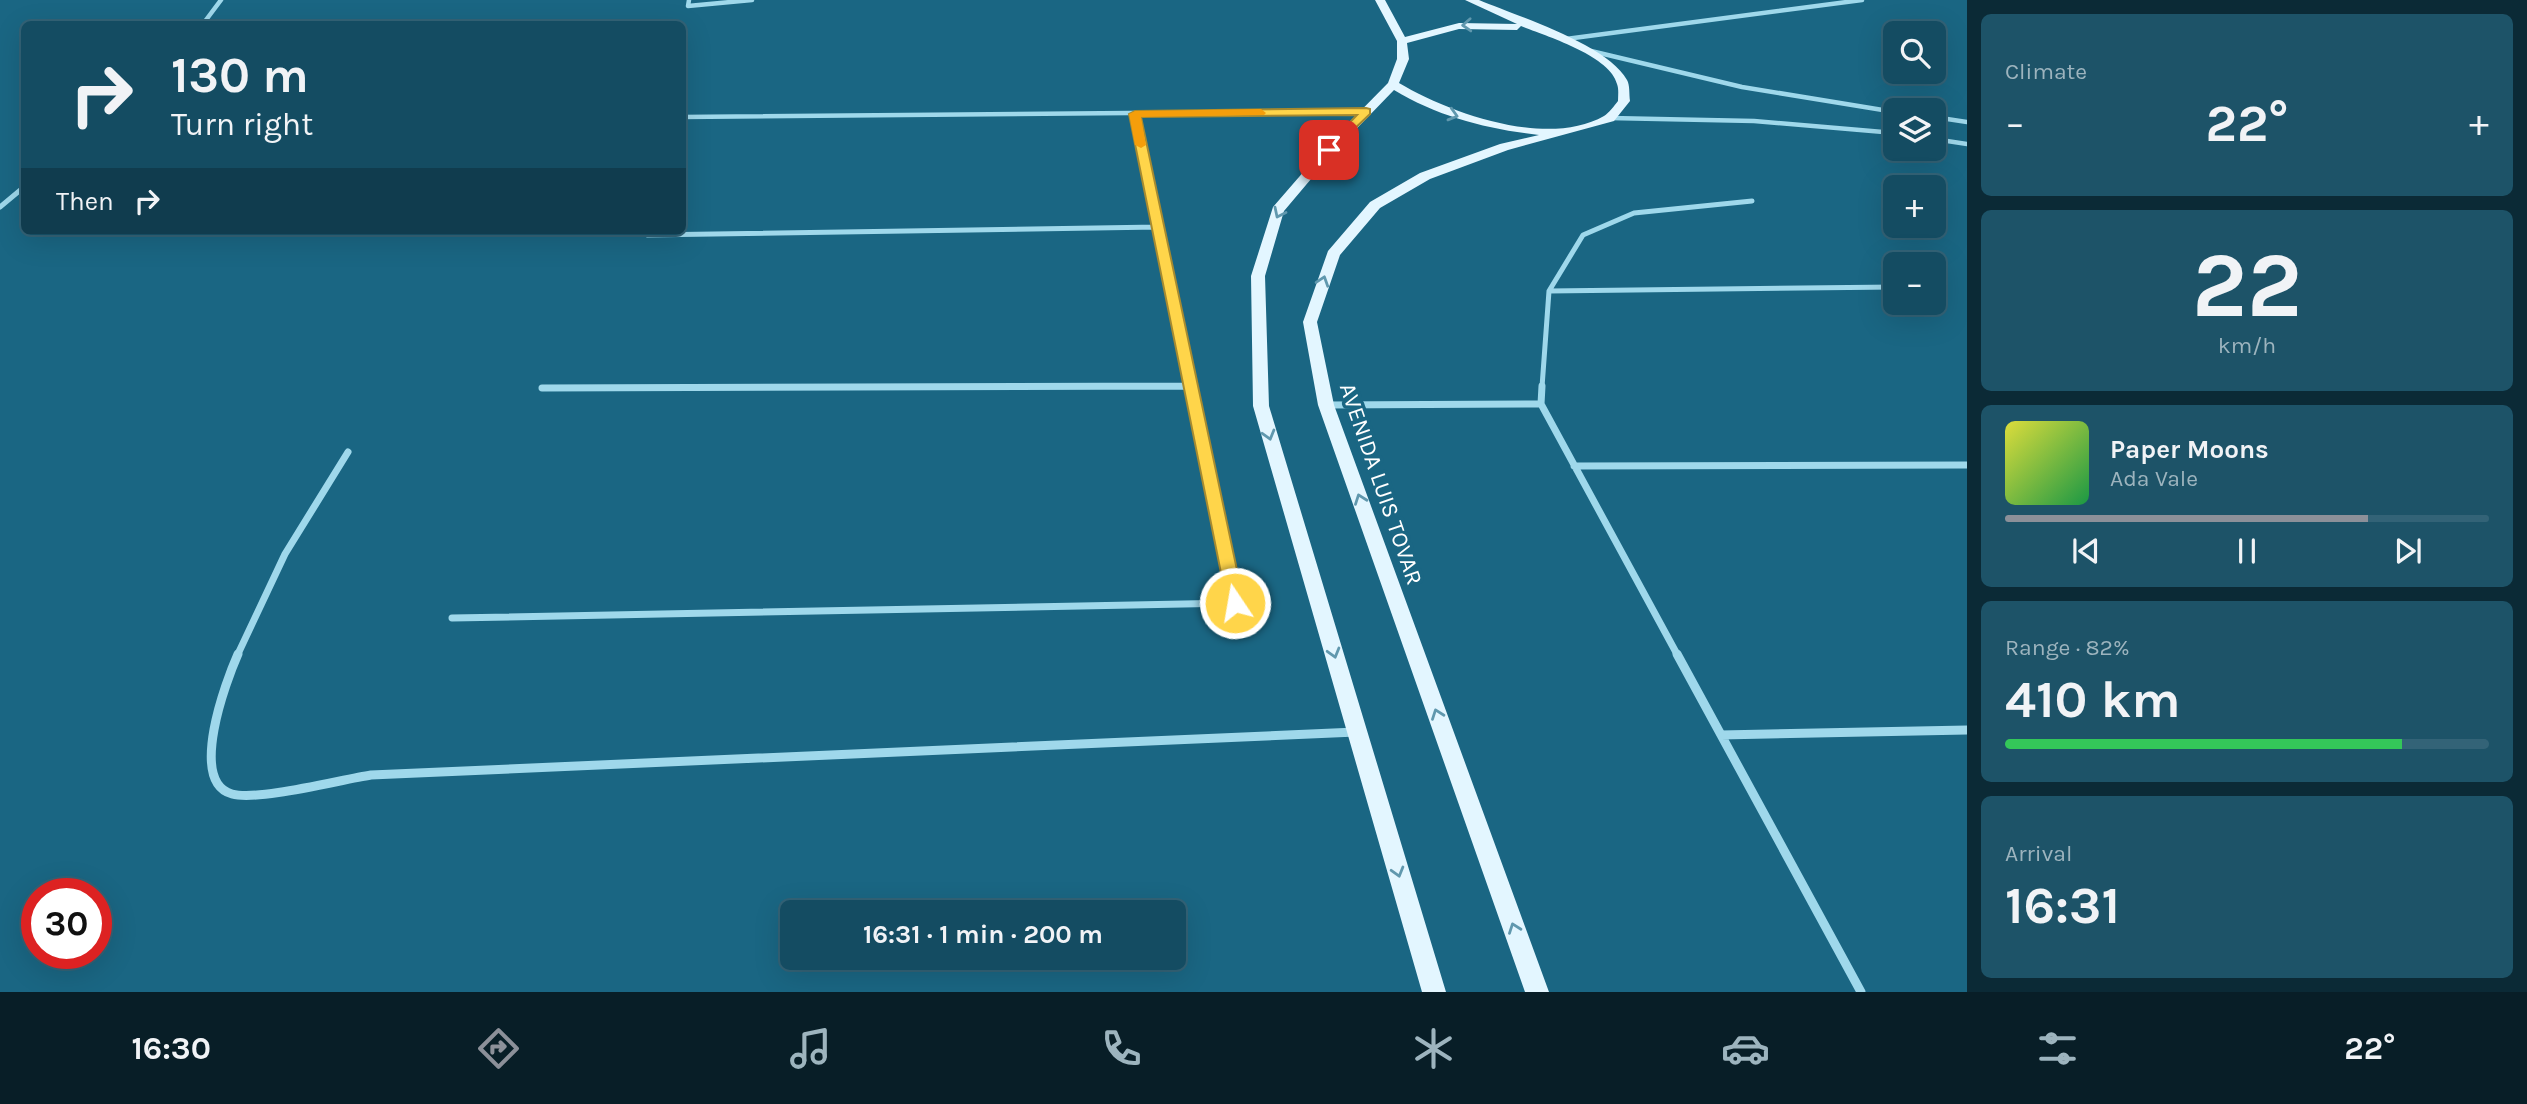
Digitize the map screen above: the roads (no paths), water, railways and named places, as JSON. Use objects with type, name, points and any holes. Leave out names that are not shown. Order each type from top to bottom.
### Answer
[{"type":"main road","points":[[1380,0],[1402,41],[1403,60],[1393,84],[1329,150],[1278,210],[1258,276],[1261,407],[1434,992]]},
{"type":"main road","points":[[1470,0],[1535,28],[1566,38],[1611,66],[1623,82],[1624,101],[1610,118]]},
{"type":"main road","points":[[1402,41],[1443,27],[1466,24],[1535,28]]},
{"type":"main road","points":[[1393,84],[1418,101],[1441,111],[1509,128],[1562,134]]},
{"type":"main road","name":"AVENIDA LUIS TOVAR","points":[[1536,992],[1326,405],[1310,322],[1333,254],[1375,205],[1425,176],[1504,147],[1562,134],[1610,118]]},
{"type":"street","points":[[205,21],[221,0]]},
{"type":"street","points":[[689,0],[688,6],[752,0]]},
{"type":"street","points":[[1566,38],[1862,0]]},
{"type":"street","points":[[1590,51],[1693,78],[1816,102],[1883,110]]},
{"type":"street","points":[[686,117],[1366,111]]},
{"type":"street","points":[[452,618],[1235,603],[1135,114]]},
{"type":"street","points":[[1610,118],[1754,121],[1883,132]]},
{"type":"street","points":[[1946,119],[1967,122]]},
{"type":"street","points":[[1946,141],[1967,144]]},
{"type":"street","points":[[0,207],[21,190]]},
{"type":"street","points":[[1752,201],[1634,213],[1583,235],[1549,290],[1541,404],[1861,992]]},
{"type":"street","points":[[686,234],[1158,227]]},
{"type":"street","points":[[1549,290],[1883,287]]},
{"type":"street","points":[[542,388],[1191,386]]},
{"type":"street","points":[[1326,405],[1541,404]]},
{"type":"street","points":[[348,452],[324,496],[297,534],[233,663],[214,732],[210,769],[217,784],[228,793],[242,795],[371,775],[1357,732]]},
{"type":"street","points":[[1574,466],[1967,465]]},
{"type":"street","points":[[1721,735],[1967,730]]}]
